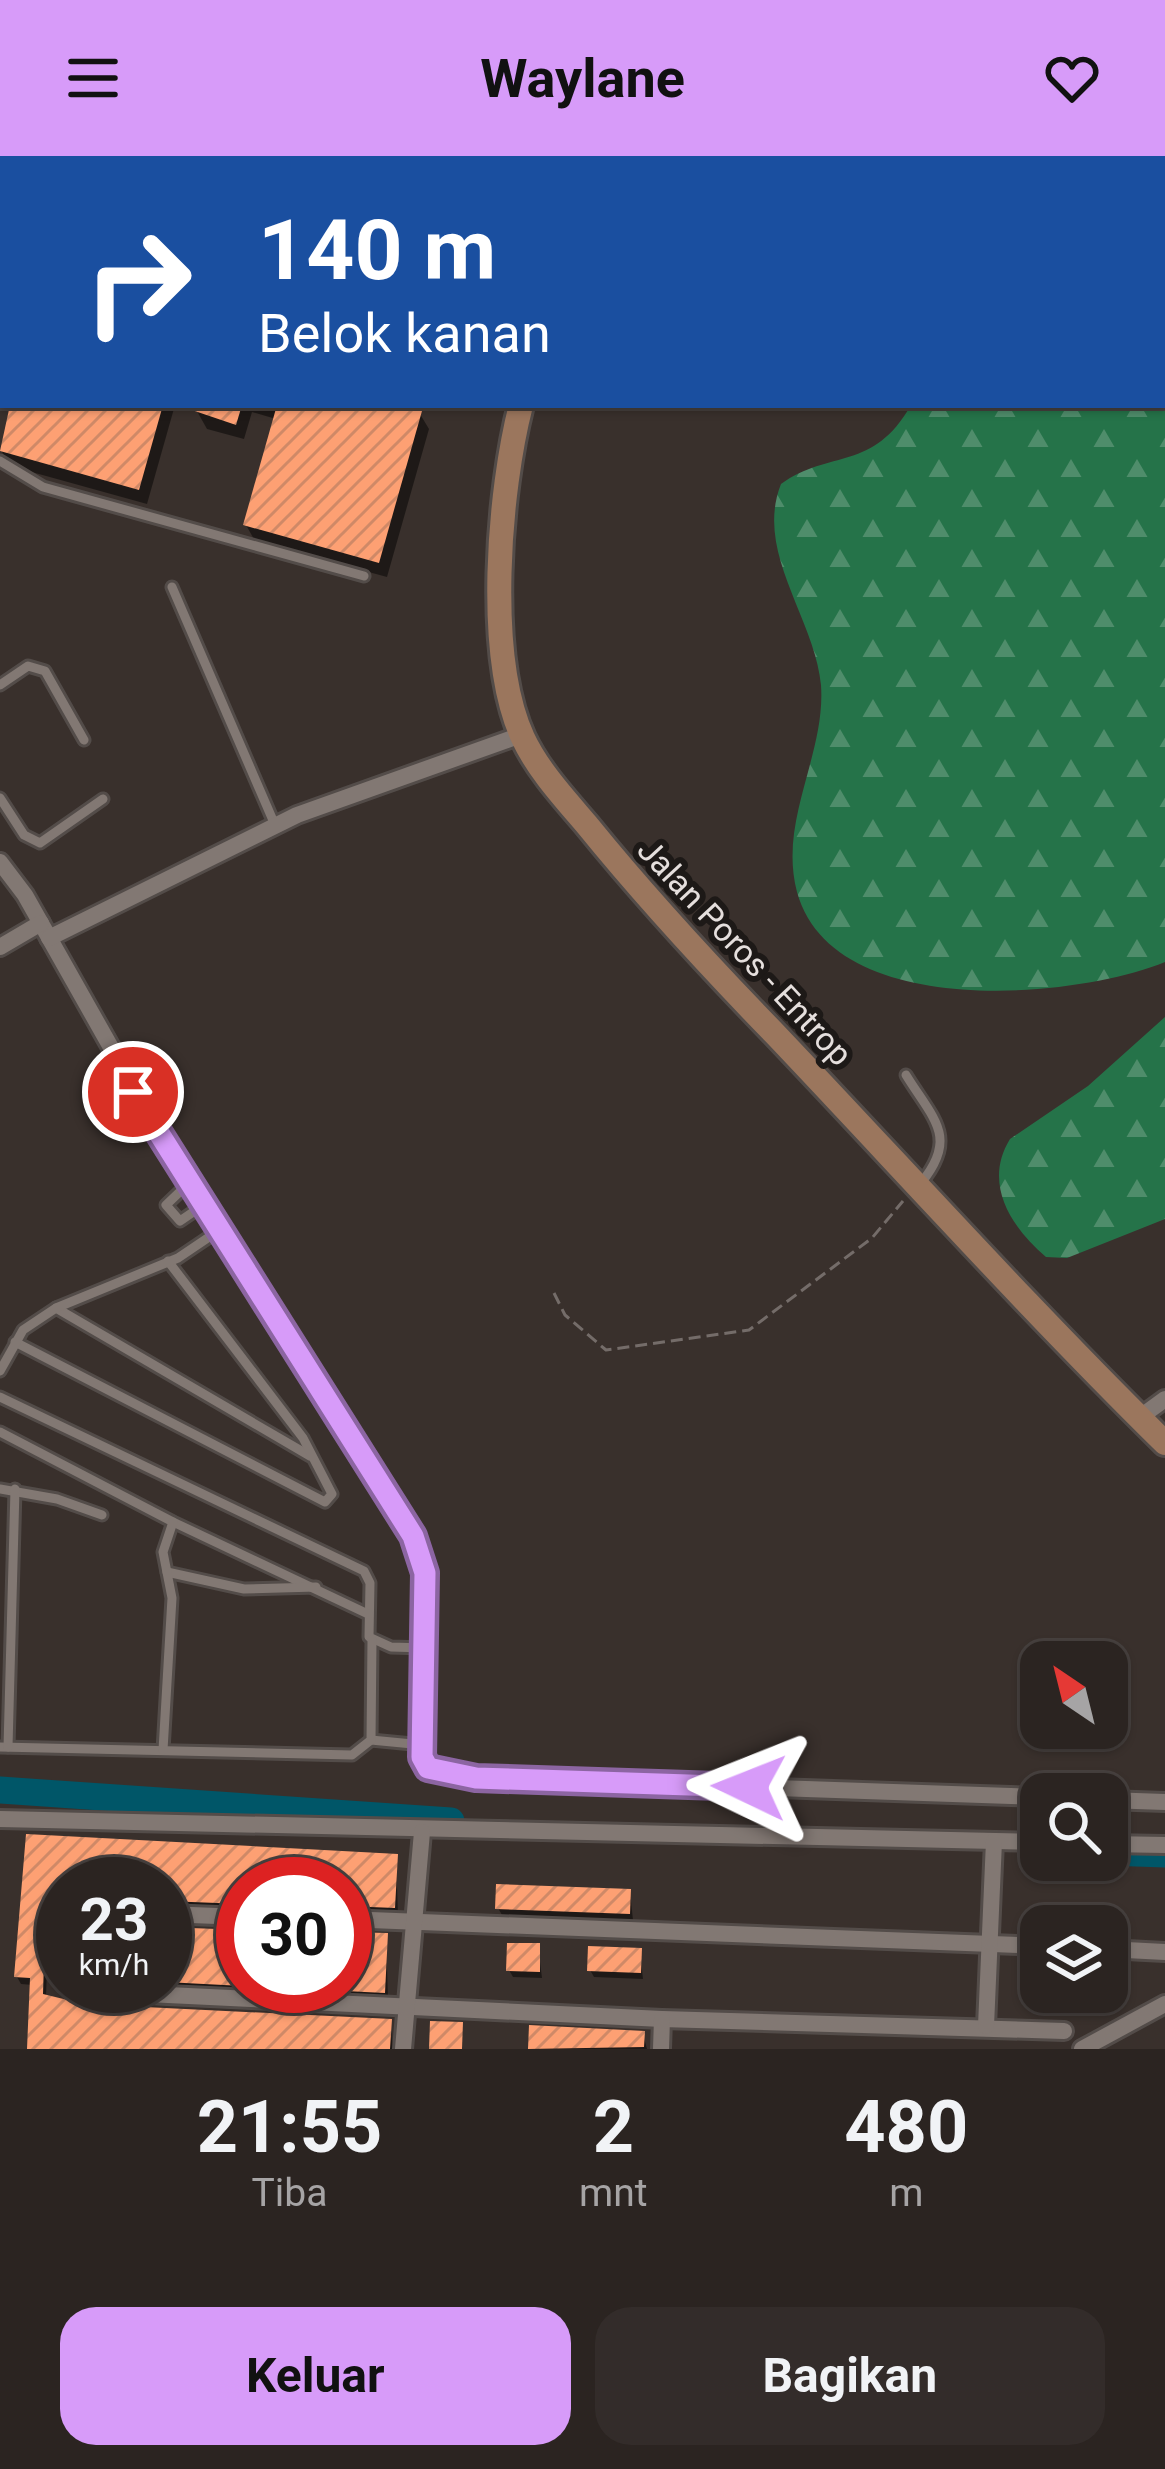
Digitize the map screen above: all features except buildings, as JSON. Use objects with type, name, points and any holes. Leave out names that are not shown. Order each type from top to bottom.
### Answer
[{"type":"main road","name":"Jalan Poros - Entrop","points":[[520,408],[510,455],[501,586],[508,689],[521,735],[540,767],[665,920],[1165,1443]]},
{"type":"street","points":[[0,947],[275,825],[521,735]]},
{"type":"street","points":[[0,862],[36,931],[188,1184],[413,1536],[425,1573],[414,1744],[428,1768],[476,1778],[1020,1796]]},
{"type":"street","points":[[1139,1418],[1165,1399]]},
{"type":"street","points":[[1128,1801],[1165,1802]]},
{"type":"street","points":[[0,1819],[422,1832],[1020,1842]]},
{"type":"street","points":[[403,2049],[422,1832]]},
{"type":"street","points":[[986,2026],[994,1841]]},
{"type":"street","points":[[1128,1844],[1165,1845]]},
{"type":"street","points":[[372,1920],[1020,1945]]},
{"type":"street","points":[[1128,1950],[1165,1952]]},
{"type":"street","points":[[192,1996],[662,2019],[1064,2031]]},
{"type":"street","points":[[1082,2049],[1165,2004]]},
{"type":"street","points":[[661,2049],[662,2019]]},
{"type":"lane","points":[[0,461],[43,488],[364,576]]},
{"type":"lane","points":[[172,587],[275,825]]},
{"type":"lane","points":[[0,685],[28,666],[45,671],[84,740]]},
{"type":"lane","points":[[0,798],[24,835],[40,843],[104,799]]},
{"type":"lane","points":[[906,1075],[944,1145],[939,1162],[918,1187]]},
{"type":"lane","points":[[188,1184],[166,1205],[180,1221],[202,1206]]},
{"type":"lane","points":[[0,1371],[15,1342],[56,1308],[168,1261],[218,1231]]},
{"type":"lane","points":[[15,1342],[325,1502],[332,1494],[313,1458],[168,1261]]},
{"type":"lane","points":[[56,1308],[313,1458]]},
{"type":"lane","points":[[0,1396],[364,1571],[370,1583],[371,1740]]},
{"type":"lane","points":[[0,1432],[173,1522],[368,1614]]},
{"type":"lane","points":[[0,1489],[15,1489],[102,1515]]},
{"type":"lane","points":[[15,1489],[4,1747],[352,1755],[371,1740],[414,1744]]},
{"type":"lane","points":[[163,1750],[172,1598],[163,1552],[173,1522]]},
{"type":"lane","points":[[167,1572],[244,1589],[318,1587]]},
{"type":"lane","points":[[372,1640],[420,1649]]},
{"type":"path","points":[[554,1293],[565,1315],[606,1350],[749,1330],[872,1238],[918,1187]]},
{"type":"green space","points":[[909,408],[1165,408],[1165,962],[1073,985],[1016,990],[959,989],[904,980],[856,962],[819,933],[797,892],[793,839],[817,737],[821,685],[780,560],[775,509],[781,484],[866,450],[897,426]]},
{"type":"green space","points":[[1165,1017],[1165,1219],[1067,1258],[1046,1257],[1021,1232],[1004,1203],[999,1172],[1002,1155],[1010,1139],[1088,1086]]},
{"type":"waterway","points":[[0,1790],[451,1821]]},
{"type":"waterway","points":[[1128,1853],[1165,1854]]},
{"type":"route","points":[[133,1092],[413,1536],[425,1573],[422,1757],[428,1768],[476,1778],[749,1787]]}]
